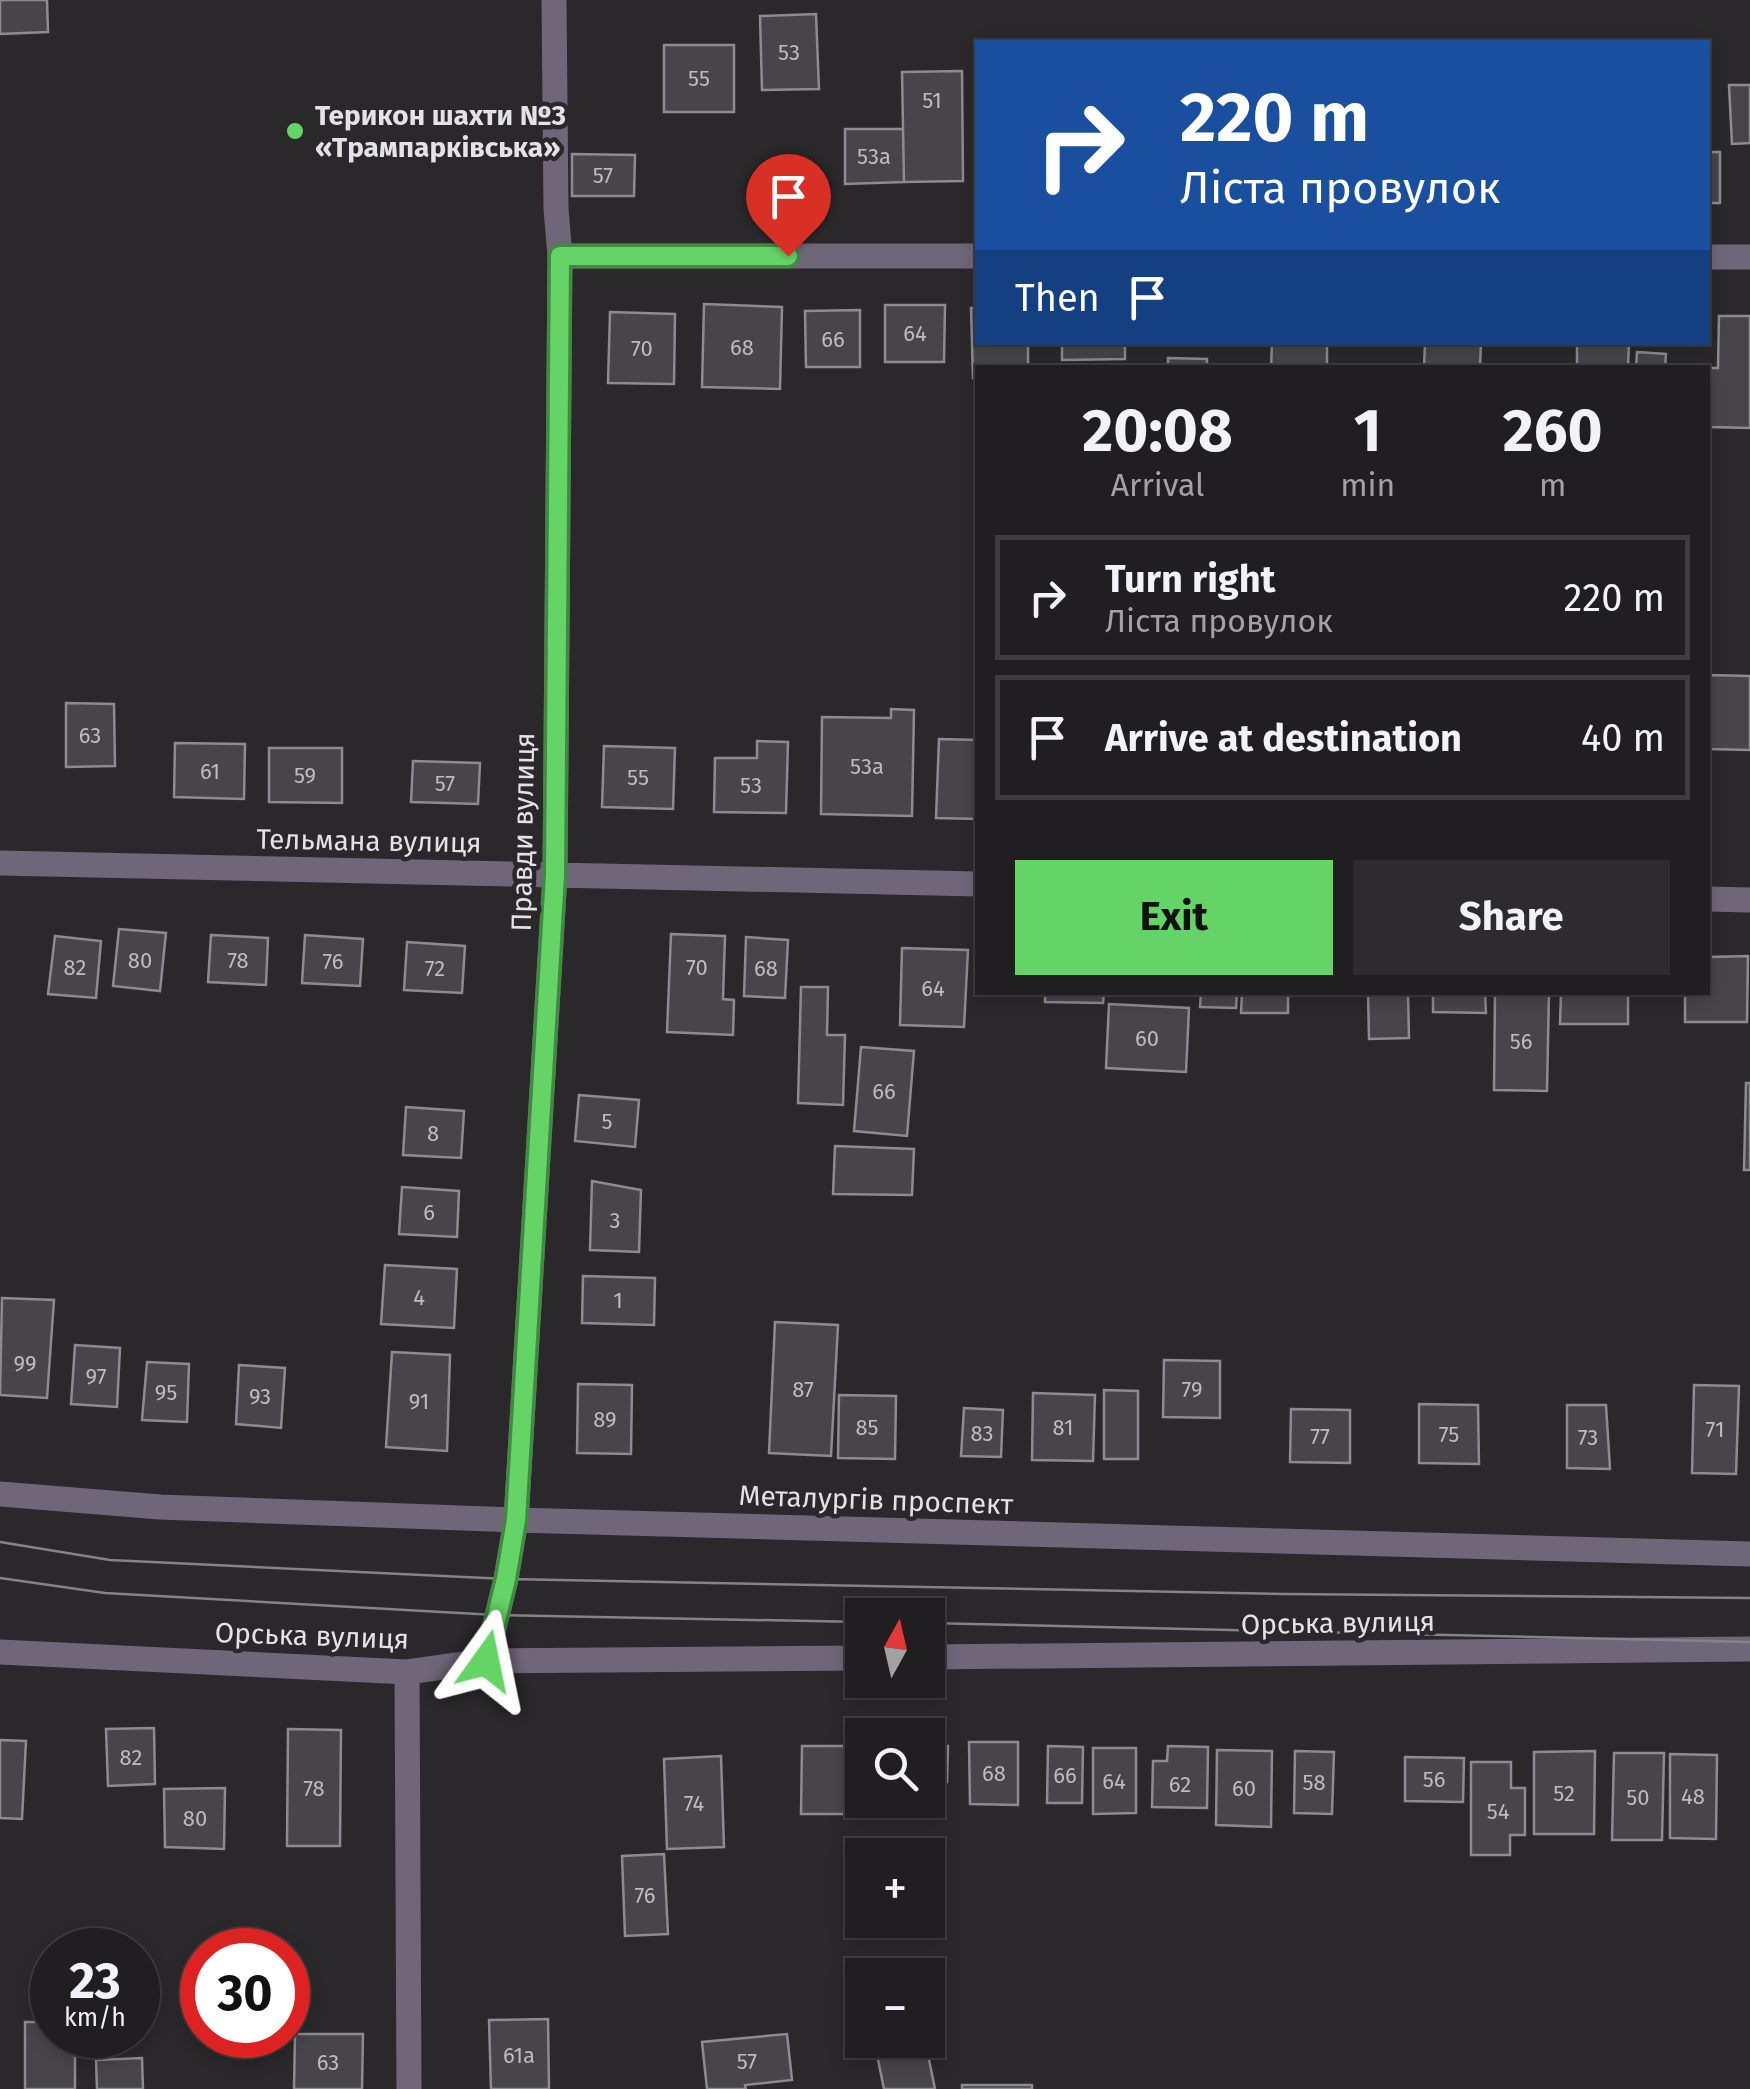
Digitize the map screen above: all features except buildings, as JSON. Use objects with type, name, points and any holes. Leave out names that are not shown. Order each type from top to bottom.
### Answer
[{"type":"street","name":"Правди вулиця","points":[[486,1661],[516,1520],[555,875],[560,256],[554,0]]},
{"type":"street","points":[[560,256],[975,256]]},
{"type":"street","points":[[1710,256],[1750,256]]},
{"type":"street","name":"Тельмана вулиця","points":[[0,863],[975,884]]},
{"type":"street","points":[[1710,899],[1750,900]]},
{"type":"street","name":"Металургів проспект","points":[[0,1494],[160,1507],[516,1520],[1750,1554]]},
{"type":"street","name":"Орська вулиця","points":[[945,1657],[1750,1649]]},
{"type":"street","name":"Орська вулиця","points":[[0,1652],[406,1672],[486,1661],[845,1658]]},
{"type":"street","points":[[406,1672],[409,2089]]},
{"type":"tram line","points":[[0,1542],[110,1560],[506,1579],[1284,1594],[1750,1598]]},
{"type":"tram line","points":[[0,1578],[105,1593],[495,1615],[845,1622]]},
{"type":"tram line","points":[[945,1623],[1750,1642]]},
{"type":"place","name":"Терикон шахти №3 «Трампарківська»","points":[[295,131]]},
{"type":"route","points":[[486,1661],[516,1520],[555,875],[560,256],[788,256]]}]
